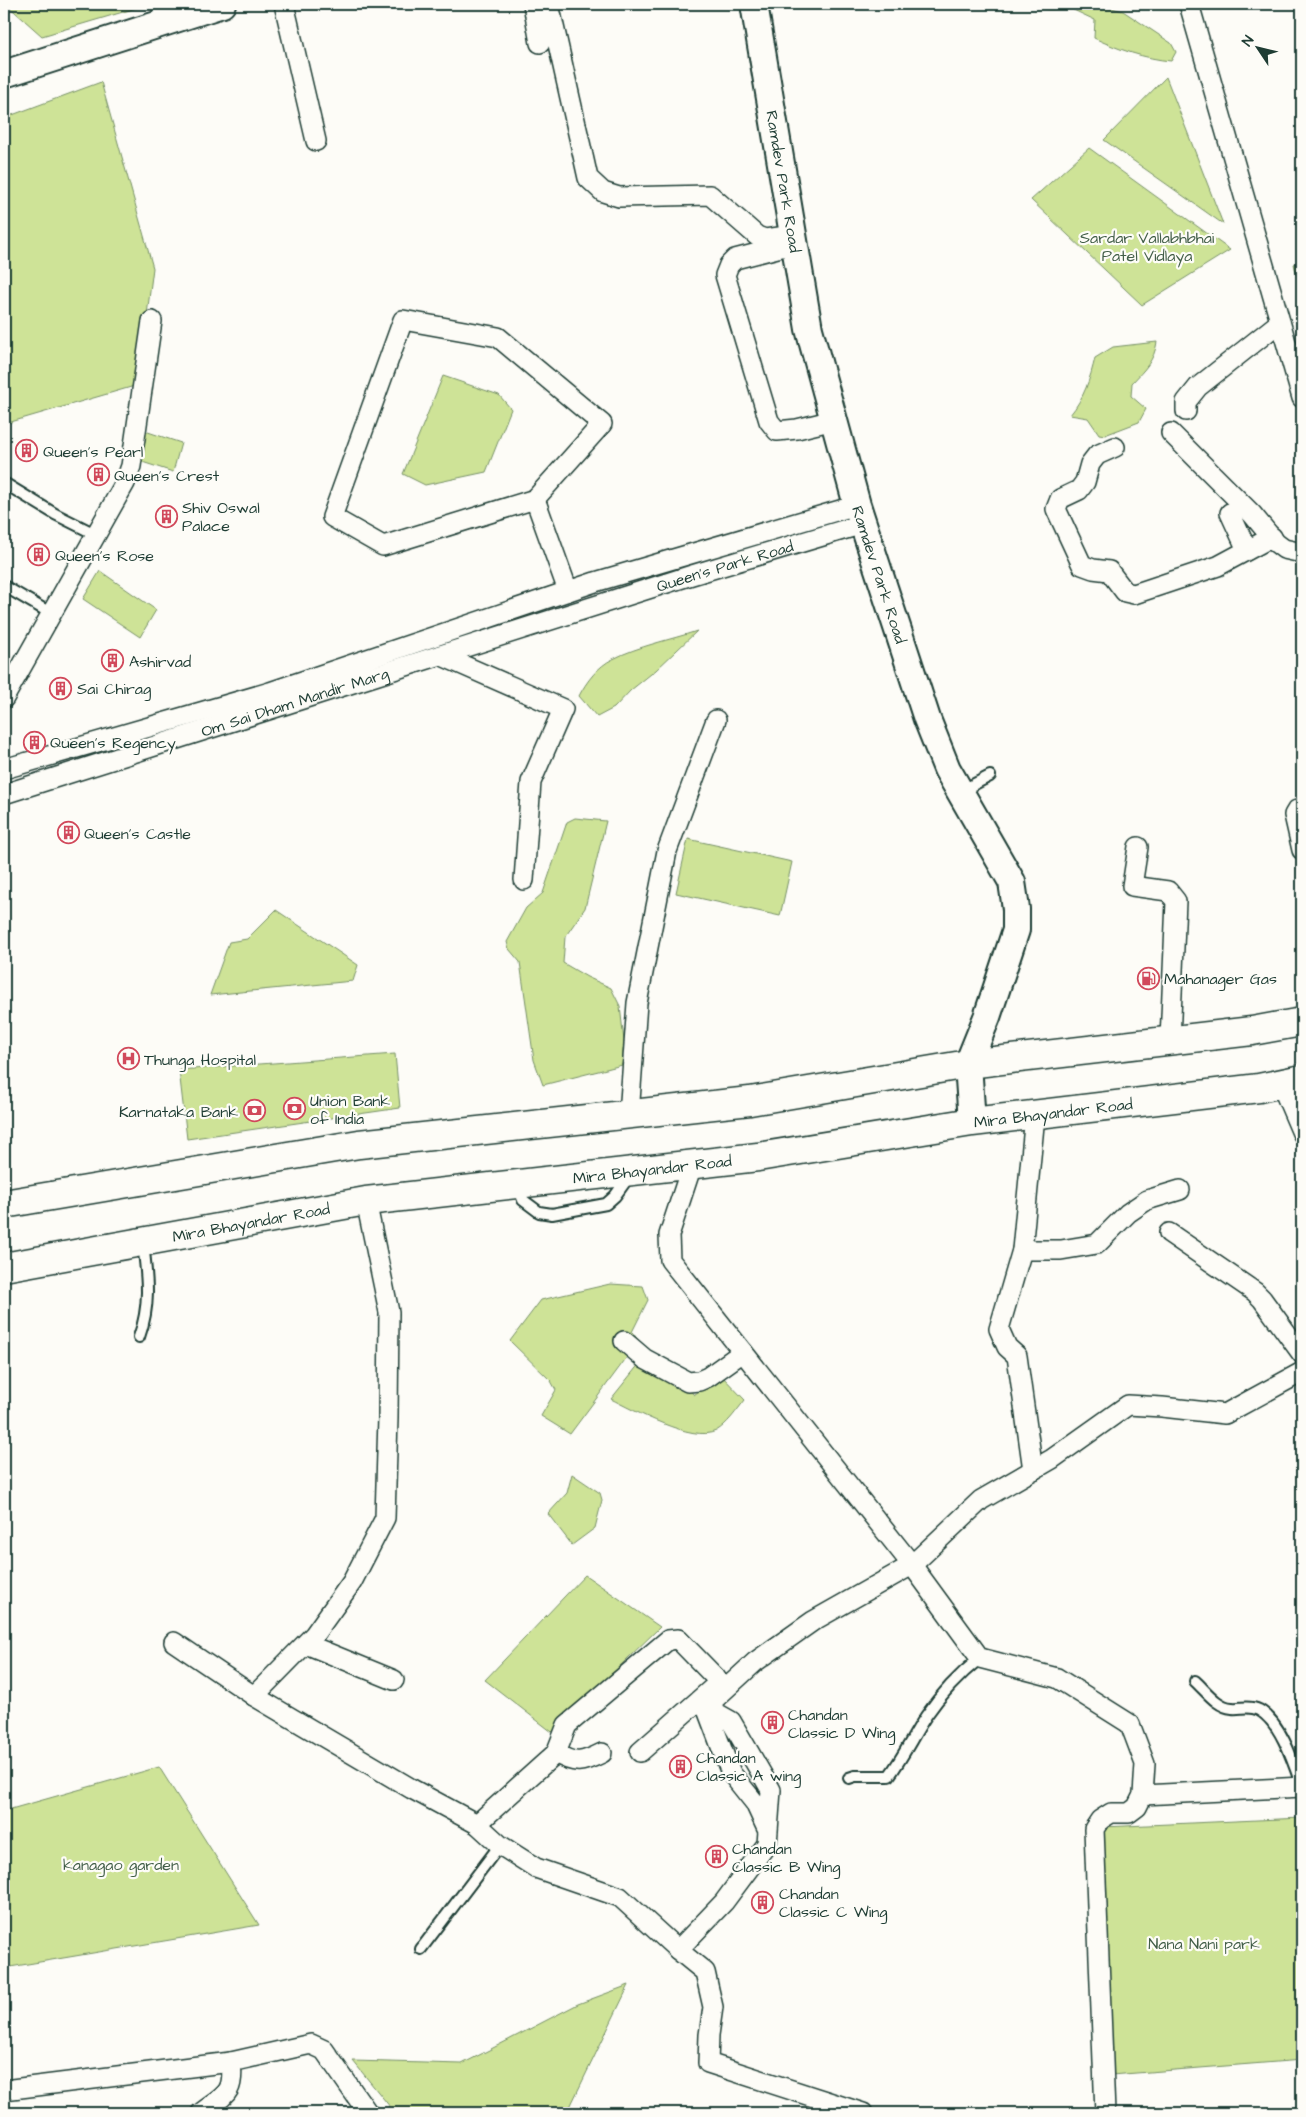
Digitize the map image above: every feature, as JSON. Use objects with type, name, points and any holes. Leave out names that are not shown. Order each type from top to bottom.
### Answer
[{"type":"main road","points":[[4,1204],[359,1144],[750,1100],[968,1064],[1252,1031],[1302,1022]]},
{"type":"main road","name":"Mira Bhayandar Road","points":[[4,1267],[366,1201],[758,1157],[972,1122],[1292,1082]]},
{"type":"street","points":[[4,74],[163,13],[222,4]]},
{"type":"street","points":[[284,4],[316,141]]},
{"type":"street","points":[[532,4],[540,43]]},
{"type":"street","points":[[549,4],[588,178],[603,192],[619,196],[710,195],[757,236],[765,239],[794,239]]},
{"type":"street","name":"Ramdev Park Road","points":[[754,4],[809,329],[860,515],[927,719],[947,769],[1012,882],[1016,909],[1016,930],[987,1017],[968,1064],[972,1122]]},
{"type":"street","points":[[1189,4],[1302,398]]},
{"type":"street","points":[[794,239],[735,259],[729,265],[725,275],[769,421],[777,431],[797,430],[834,420]]},
{"type":"street","points":[[404,320],[498,337],[602,424],[534,498],[383,546],[332,517],[404,320]]},
{"type":"street","points":[[4,698],[125,483],[131,466],[152,321]]},
{"type":"street","points":[[1186,410],[1186,402],[1198,387],[1280,322]]},
{"type":"street","points":[[1171,433],[1252,514],[1276,543],[1284,549],[1302,553]]},
{"type":"street","points":[[1115,447],[1097,455],[1090,464],[1086,482],[1079,490],[1060,499],[1056,508],[1082,564],[1093,569],[1110,571],[1125,592],[1134,594],[1218,566],[1272,536]]},
{"type":"street","points":[[534,498],[574,589],[587,608]]},
{"type":"street","points":[[1247,550],[1233,518],[1252,514]]},
{"type":"street","name":"Queen's Park Road","points":[[574,589],[860,515]]},
{"type":"street","name":"Queen's Park Road","points":[[587,608],[860,515]]},
{"type":"street","name":"Om Sai Dham Mandir Marg","points":[[4,770],[270,692],[574,589]]},
{"type":"street","name":"Om Sai Dham Mandir Marg","points":[[5,791],[159,745],[587,608]]},
{"type":"street","points":[[440,654],[562,710],[531,782],[524,880]]},
{"type":"street","points":[[629,1115],[637,1004],[667,851],[716,720]]},
{"type":"street","points":[[156,725],[159,745]]},
{"type":"street","points":[[1302,809],[1297,810],[1294,815],[1302,850]]},
{"type":"street","points":[[1138,846],[1132,886],[1168,891],[1176,901],[1170,1040]]},
{"type":"street","points":[[1292,1082],[1302,1133]]},
{"type":"street","points":[[1033,1470],[1017,1356],[1007,1347],[999,1329],[1022,1250],[1036,1115]]},
{"type":"street","points":[[692,1165],[669,1235],[670,1260],[912,1565],[980,1658],[1057,1678],[1130,1724],[1145,1764],[1143,1795],[1138,1807],[1129,1813],[1111,1813],[1100,1820],[1094,1829],[1105,2113]]},
{"type":"street","points":[[1022,1250],[1061,1250],[1097,1244],[1134,1208],[1147,1200],[1180,1190]]},
{"type":"street","points":[[254,1696],[314,1635],[352,1582],[385,1518],[389,1312],[366,1201]]},
{"type":"street","points":[[1169,1233],[1255,1292],[1302,1354]]},
{"type":"street","points":[[624,1341],[645,1359],[688,1382],[699,1381],[708,1377],[743,1352]]},
{"type":"street","points":[[706,1707],[755,1662],[806,1626],[912,1565],[981,1500],[1052,1459],[1128,1405],[1225,1414],[1302,1372]]},
{"type":"street","points":[[477,1824],[556,1753],[568,1725],[668,1640],[678,1638],[710,1670],[716,1678],[716,1686],[640,1752]]},
{"type":"street","points":[[174,1642],[254,1696],[412,1789],[477,1824],[500,1845],[536,1868],[620,1897],[705,1972],[712,2007],[708,2063],[835,2109],[863,2113]]},
{"type":"street","points":[[306,1644],[394,1680]]},
{"type":"street","points":[[706,1707],[730,1773],[755,1803],[768,1831]]},
{"type":"street","points":[[678,1950],[724,1902],[767,1844],[771,1790],[731,1721],[706,1707]]},
{"type":"street","points":[[556,1753],[568,1761],[584,1762],[602,1753]]},
{"type":"street","points":[[1143,1795],[1302,1787]]},
{"type":"street","points":[[4,2090],[231,2062],[304,2046],[318,2046],[324,2050],[368,2113]]},
{"type":"street","points":[[201,2113],[227,2093],[231,2086],[231,2062]]},
{"type":"lane","points":[[4,483],[55,514],[97,535]]},
{"type":"lane","points":[[4,586],[52,614]]},
{"type":"lane","points":[[960,791],[990,776]]},
{"type":"lane","points":[[139,1337],[145,1319],[148,1291],[143,1242]]},
{"type":"lane","points":[[849,1778],[855,1776],[889,1776],[904,1756],[926,1716],[960,1674],[980,1658]]},
{"type":"lane","points":[[1195,1681],[1221,1706],[1233,1708],[1245,1706],[1259,1710],[1277,1728],[1287,1747],[1302,1787]]},
{"type":"lane","points":[[421,1948],[500,1845]]},
{"type":"green space","points":[[6,4],[150,4],[42,36]]},
{"type":"green space","points":[[1037,4],[1096,4],[1123,11],[1171,43],[1176,52],[1171,61],[1122,50],[1094,38],[1095,20],[1065,6],[1051,10]]},
{"type":"green space","points":[[1166,77],[1223,224],[1104,140]]},
{"type":"green space","points":[[101,82],[153,268],[138,385],[4,424],[4,118]]},
{"type":"green space","name":"Sardar Vallabhbhai Patel Vidlaya","points":[[1089,148],[1230,250],[1142,305],[1031,200]]},
{"type":"green space","points":[[1302,262],[1302,295],[1294,264]]},
{"type":"green space","points":[[1157,342],[1151,360],[1132,383],[1131,396],[1146,409],[1139,422],[1105,435],[1099,434],[1088,418],[1070,415],[1086,388],[1095,358],[1113,347]]},
{"type":"green space","points":[[443,376],[499,395],[511,409],[486,472],[425,485],[403,474]]},
{"type":"green space","points":[[145,431],[181,443],[173,472],[136,460]]},
{"type":"green space","points":[[100,571],[156,610],[140,637],[83,599]]},
{"type":"green space","points":[[697,631],[656,670],[631,690],[614,708],[597,717],[579,696],[593,675],[613,659],[643,647]]},
{"type":"green space","points":[[575,818],[606,821],[585,908],[565,937],[563,963],[611,988],[620,1006],[624,1041],[622,1065],[543,1085],[534,1060],[520,962],[509,949],[507,942],[526,908],[543,893],[567,822]]},
{"type":"green space","points":[[688,839],[792,862],[780,916],[676,893]]},
{"type":"green space","points":[[276,910],[358,965],[353,981],[210,995],[229,942],[247,939]]},
{"type":"green space","points":[[395,1054],[400,1108],[187,1139],[179,1070]]},
{"type":"green space","points":[[610,1284],[643,1286],[648,1300],[632,1332],[639,1341],[570,1434],[541,1416],[556,1390],[551,1381],[510,1341],[541,1300]]},
{"type":"green space","points":[[640,1363],[689,1389],[694,1395],[720,1374],[745,1400],[720,1428],[706,1434],[693,1433],[663,1424],[611,1399]]},
{"type":"green space","points":[[572,1474],[600,1493],[602,1500],[595,1528],[572,1545],[548,1514],[567,1493]]},
{"type":"green space","points":[[585,1575],[660,1627],[552,1732],[485,1680]]},
{"type":"green space","name":"kanagao garden","points":[[159,1767],[259,1925],[4,1968],[4,1811]]},
{"type":"green space","name":"Nana Nani park","points":[[1302,1818],[1302,2060],[1111,2075],[1103,1827]]},
{"type":"green space","points":[[629,1985],[567,2113],[395,2113],[353,2061],[462,2064],[578,2004]]},
{"type":"place","name":"Queen's Pearl","points":[[27,451]]},
{"type":"place","name":"Queen's Crest","points":[[98,475]]},
{"type":"place","name":"Shiv Oswal Palace","points":[[166,516]]},
{"type":"place","name":"Queen's Rose","points":[[39,555]]},
{"type":"place","name":"Ashirvad","points":[[113,661]]},
{"type":"place","name":"Sai Chirag","points":[[61,688]]},
{"type":"place","name":"Queen's Regency","points":[[34,742]]},
{"type":"place","name":"Queen's Castle","points":[[68,833]]},
{"type":"place","name":"Mahanager Gas","points":[[1148,978]]},
{"type":"place","name":"Thunga Hospital","points":[[128,1059]]},
{"type":"place","name":"Union Bank of India","points":[[294,1109]]},
{"type":"place","name":"Karnataka Bank","points":[[254,1111]]},
{"type":"place","name":"Chandan Classic D Wing","points":[[772,1723]]},
{"type":"place","name":"Chandan Classic A wing","points":[[680,1766]]},
{"type":"place","name":"Chandan Classic B Wing","points":[[716,1857]]},
{"type":"place","name":"Chandan Classic C Wing","points":[[763,1902]]}]
